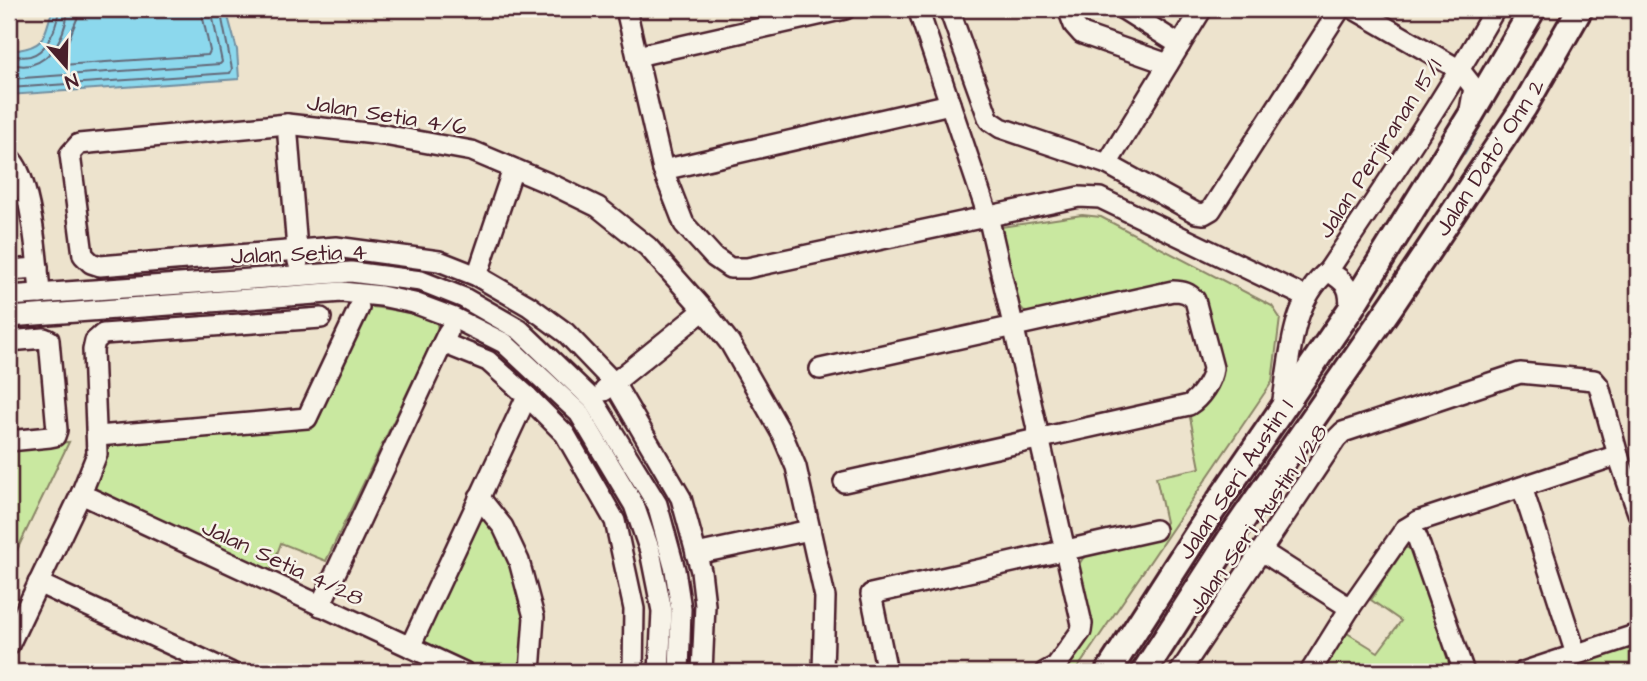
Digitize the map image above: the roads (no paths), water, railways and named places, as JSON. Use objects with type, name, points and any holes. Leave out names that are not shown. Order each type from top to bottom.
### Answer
[{"type":"main road","name":"Jalan Dato' Onn 2","points":[[1364,287],[1533,9]]},
{"type":"main road","name":"Jalan Dato' Onn 2","points":[[1393,303],[1524,107],[1580,9]]},
{"type":"main road","points":[[1364,287],[1393,303]]},
{"type":"main road","name":"Jalan Seri Austin 1","points":[[1108,672],[1210,514],[1364,287]]},
{"type":"main road","name":"Jalan Seri Austin 1","points":[[1144,672],[1235,531],[1393,303]]},
{"type":"street","points":[[626,9],[663,170],[684,224],[714,257],[730,268],[747,268],[1079,197],[1100,198],[1306,297]]},
{"type":"street","points":[[637,56],[845,9]]},
{"type":"street","points":[[918,9],[988,216],[1082,624],[1081,631],[1056,666],[1045,672]]},
{"type":"street","points":[[949,9],[989,120],[1001,128],[1107,164],[1204,211],[1340,9]]},
{"type":"street","points":[[1068,9],[1077,31],[1168,64]]},
{"type":"street","points":[[1123,9],[1180,45]]},
{"type":"street","points":[[1107,164],[1202,9]]},
{"type":"street","points":[[1354,9],[1460,69],[1478,73],[1504,58]]},
{"type":"street","name":"Jalan Perjiranan 15/1","points":[[1350,310],[1350,293],[1347,286],[1328,271],[1398,168],[1495,9]]},
{"type":"street","points":[[1460,69],[1474,88],[1469,118]]},
{"type":"street","points":[[663,170],[950,104]]},
{"type":"street","points":[[287,124],[300,285]]},
{"type":"street","name":"Jalan Setia 4/6","points":[[297,249],[100,266],[91,263],[83,255],[70,154],[79,144],[287,124],[384,135],[472,150],[598,207],[648,247],[704,310],[730,343],[782,434],[796,467],[825,597],[822,672]]},
{"type":"street","points":[[9,158],[18,167],[30,206],[40,294]]},
{"type":"street","points":[[477,276],[513,169]]},
{"type":"street","points":[[297,249],[336,247],[439,261],[477,276],[529,306],[566,333],[614,383],[681,498],[696,554],[705,605],[702,672]]},
{"type":"street","points":[[9,270],[38,268]]},
{"type":"street","points":[[1282,409],[1297,318],[1306,297],[1318,279],[1328,271]]},
{"type":"street","name":"Jalan Setia 4","points":[[9,317],[300,285],[351,272],[421,281],[464,298],[520,330],[586,407],[657,504],[675,570],[681,609],[678,672]]},
{"type":"street","name":"Jalan Setia 4","points":[[9,296],[300,285],[414,303],[454,318],[504,343],[586,407],[634,505],[650,551],[662,611],[659,672]]},
{"type":"street","points":[[820,369],[1173,290],[1191,295],[1195,300],[1213,368],[1212,376],[1189,405],[844,482]]},
{"type":"street","points":[[98,436],[302,420],[309,415],[359,308]]},
{"type":"street","points":[[586,407],[704,310]]},
{"type":"street","points":[[9,645],[81,494],[97,454],[93,350],[95,341],[103,334],[321,318]]},
{"type":"street","points":[[320,606],[454,318]]},
{"type":"street","points":[[9,341],[44,338],[49,340],[57,430],[55,436],[50,438],[9,441]]},
{"type":"street","points":[[443,343],[488,360],[565,434],[615,521],[634,609],[632,672]]},
{"type":"street","name":"Jalan Seri Austin 1/28","points":[[1180,672],[1343,432],[1520,373],[1594,380],[1599,386],[1618,455]]},
{"type":"street","points":[[410,647],[527,396]]},
{"type":"street","points":[[1310,672],[1405,529],[1418,520],[1618,455],[1638,513]]},
{"type":"street","points":[[1522,487],[1576,654]]},
{"type":"street","name":"Jalan Setia 4/28","points":[[81,494],[464,672]]},
{"type":"street","points":[[479,497],[503,527],[519,561],[534,617],[530,672]]},
{"type":"street","points":[[1405,529],[1417,537],[1464,672]]},
{"type":"street","points":[[696,554],[810,530]]},
{"type":"street","points":[[887,672],[871,594],[1155,530]]},
{"type":"street","points":[[1263,552],[1350,608]]},
{"type":"street","points":[[38,583],[230,672]]},
{"type":"street","points":[[1523,672],[1638,634]]},
{"type":"water","points":[[53,9],[226,9],[237,50],[239,79],[9,95],[9,44],[18,50],[40,42]]},
{"type":"waterway","points":[[1542,18],[1547,9]]},
{"type":"waterway","points":[[1464,153],[1531,37]]}]
